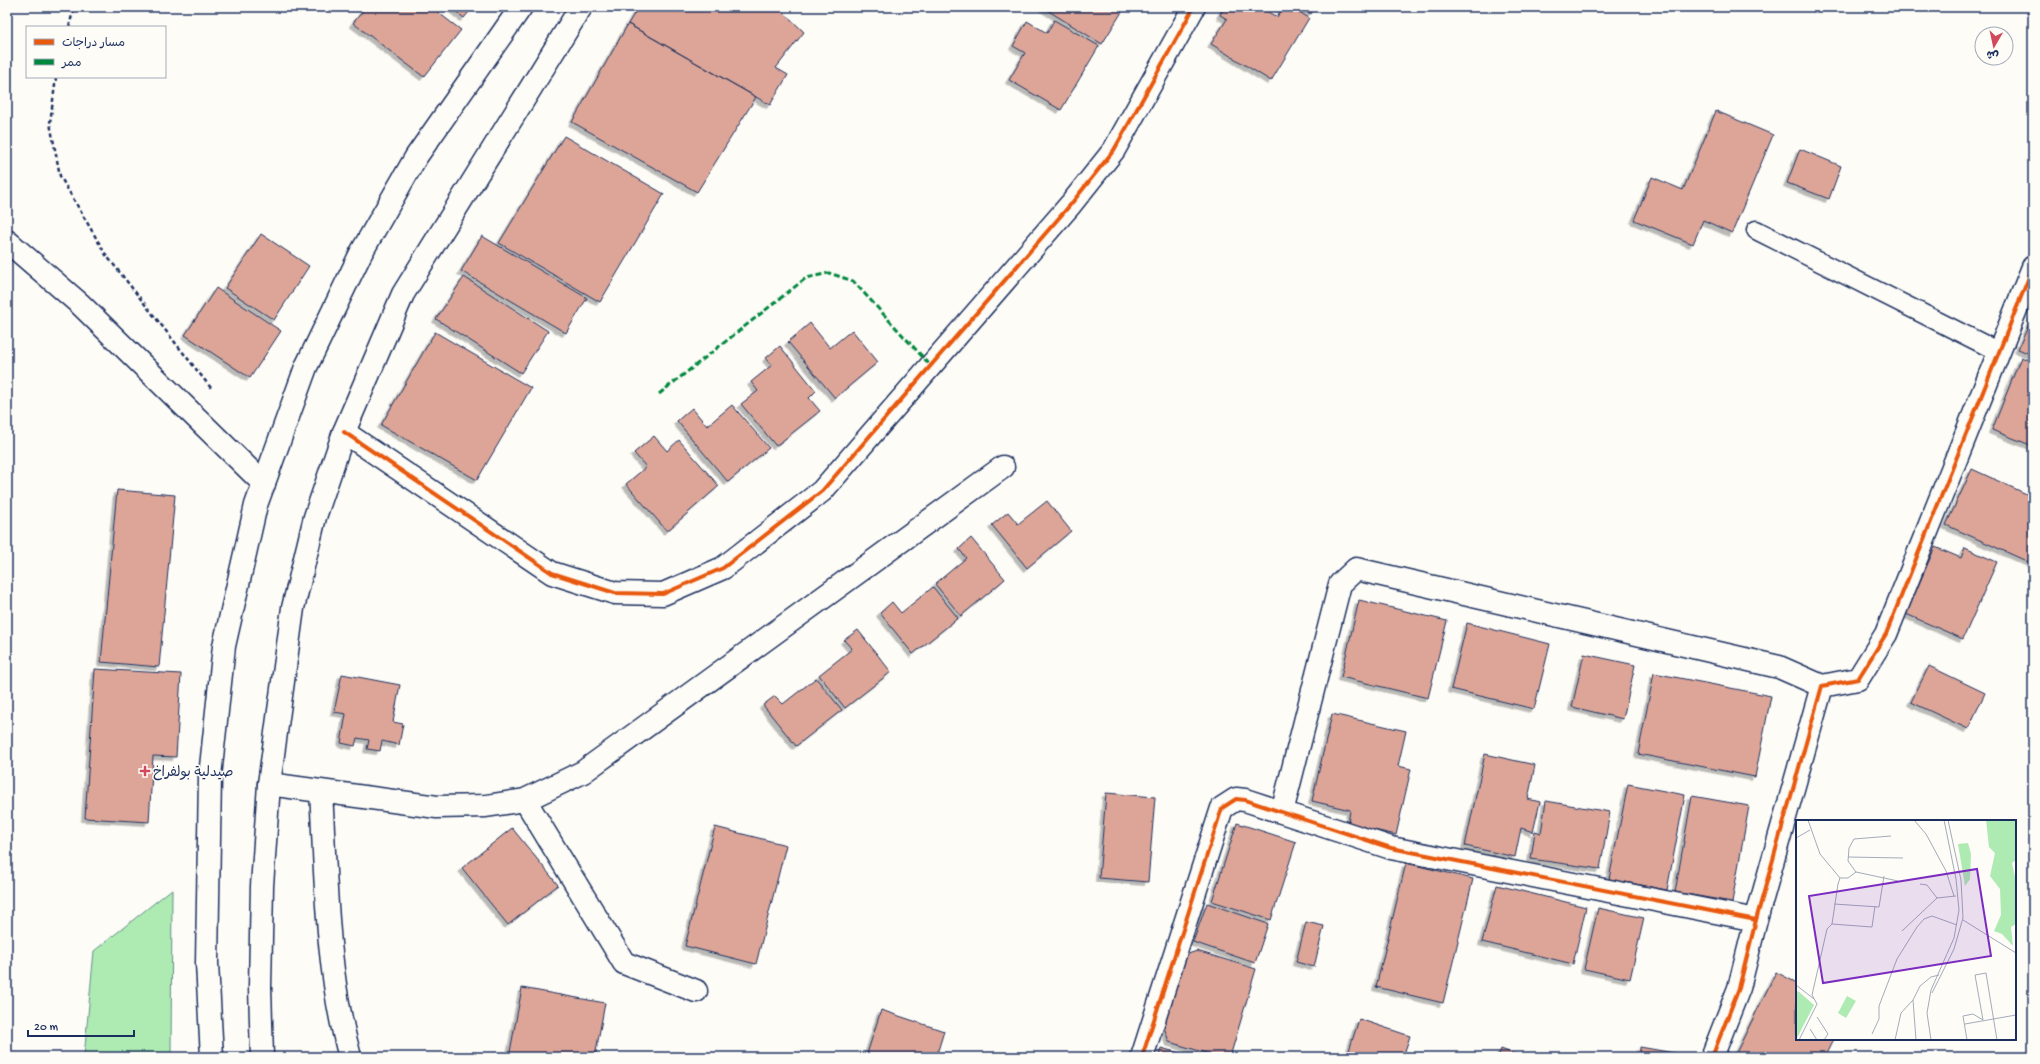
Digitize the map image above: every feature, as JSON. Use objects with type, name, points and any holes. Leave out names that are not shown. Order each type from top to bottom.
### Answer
[{"type":"street","points":[[212,1057],[207,963],[210,776],[224,646],[256,504],[306,367],[361,253],[416,157],[521,7]]},
{"type":"street","points":[[262,1057],[260,987],[262,894],[269,784],[293,608],[315,517],[344,432],[403,294],[581,7]]},
{"type":"street","points":[[344,432],[552,573],[615,593],[663,594],[723,568],[822,491],[1071,204],[1114,150],[1194,7]]},
{"type":"street","points":[[7,241],[80,304],[264,484]]},
{"type":"street","points":[[1282,812],[1340,584],[1356,570],[1779,667],[1822,686],[1858,679],[1886,634],[2033,267]]},
{"type":"street","points":[[269,784],[437,807],[486,806],[525,800],[583,772],[1003,467]]},
{"type":"street","points":[[1712,1057],[1739,988],[1756,920],[1822,686]]},
{"type":"street","points":[[321,791],[329,936],[335,990],[350,1057]]},
{"type":"street","points":[[1142,1057],[1222,808],[1236,799],[1244,800],[1282,812],[1391,848],[1756,920]]},
{"type":"street","points":[[525,800],[624,963],[696,991]]},
{"type":"lane","points":[[1756,230],[1999,352]]},
{"type":"path","points":[[68,26],[74,7]]},
{"type":"path","points":[[56,78],[50,123],[60,176],[106,255],[212,390]]},
{"type":"green space","points":[[172,889],[171,1057],[84,1057],[94,951]]},
{"type":"building","points":[[366,7],[431,7],[461,30],[424,77],[353,23]]},
{"type":"building","points":[[450,7],[473,7],[464,18]]},
{"type":"building","points":[[638,7],[665,7],[674,12],[678,7],[743,7],[741,11],[780,9],[804,32],[776,68],[788,75],[770,105],[628,24]]},
{"type":"building","points":[[1042,7],[1125,7],[1102,44]]},
{"type":"building","points":[[1224,7],[1259,7],[1277,17],[1283,7],[1291,7],[1309,18],[1271,81],[1211,44],[1227,19],[1220,15]]},
{"type":"building","points":[[1298,7],[1315,7],[1311,14]]},
{"type":"building","points":[[1054,20],[1099,46],[1061,110],[1009,80],[1025,53],[1013,46],[1027,21],[1047,33]]},
{"type":"building","points":[[628,24],[756,97],[697,192],[572,122]]},
{"type":"building","points":[[1716,111],[1773,135],[1732,233],[1703,220],[1693,244],[1634,220],[1652,177],[1683,190]]},
{"type":"building","points":[[564,136],[664,194],[600,302],[499,243]]},
{"type":"building","points":[[1800,149],[1841,166],[1829,199],[1787,183]]},
{"type":"building","points":[[261,234],[309,266],[274,320],[225,288]]},
{"type":"building","points":[[482,236],[587,298],[566,333],[461,271]]},
{"type":"building","points":[[464,277],[548,331],[521,373],[436,319]]},
{"type":"building","points":[[216,288],[281,331],[250,378],[185,335]]},
{"type":"building","points":[[2033,315],[2033,355],[2018,349]]},
{"type":"building","points":[[810,323],[830,348],[852,330],[878,362],[835,398],[788,342]]},
{"type":"building","points":[[435,332],[531,388],[477,480],[381,425]]},
{"type":"building","points":[[780,346],[816,391],[809,398],[820,411],[776,446],[741,404],[758,391],[751,382],[772,365],[766,358]]},
{"type":"building","points":[[2021,357],[2033,362],[2033,446],[1992,430]]},
{"type":"building","points":[[732,405],[769,448],[728,482],[677,421],[692,408],[707,426]]},
{"type":"building","points":[[654,436],[667,451],[679,440],[719,486],[667,531],[626,484],[646,467],[634,453]]},
{"type":"building","points":[[1972,469],[2033,497],[2033,564],[1946,525]]},
{"type":"building","points":[[117,490],[175,495],[159,667],[101,662]]},
{"type":"building","points":[[1047,501],[1071,531],[1027,568],[992,525],[1008,512],[1018,524]]},
{"type":"building","points":[[971,538],[1005,579],[961,616],[935,584],[966,558],[959,549]]},
{"type":"building","points":[[1935,547],[1961,558],[1965,548],[1997,562],[1963,639],[1906,614]]},
{"type":"building","points":[[933,587],[958,618],[913,654],[880,613],[892,602],[901,613]]},
{"type":"building","points":[[1359,600],[1447,621],[1428,698],[1341,677]]},
{"type":"building","points":[[1467,623],[1550,644],[1534,709],[1451,689]]},
{"type":"building","points":[[858,630],[891,672],[845,708],[819,675],[852,649],[844,640]]},
{"type":"building","points":[[1584,654],[1635,665],[1623,719],[1572,707]]},
{"type":"building","points":[[1929,666],[1985,693],[1968,729],[1911,702]]},
{"type":"building","points":[[95,669],[181,674],[176,757],[153,756],[149,822],[85,818]]},
{"type":"building","points":[[1654,673],[1771,696],[1755,777],[1638,754]]},
{"type":"building","points":[[342,674],[400,685],[393,722],[403,724],[399,745],[382,741],[380,751],[367,749],[369,740],[357,738],[355,746],[341,743],[346,714],[334,712]]},
{"type":"building","points":[[816,678],[842,710],[796,746],[763,705],[775,696],[783,704]]},
{"type":"building","points":[[1332,714],[1406,731],[1398,766],[1411,769],[1396,835],[1348,824],[1350,810],[1312,801]]},
{"type":"building","points":[[1485,754],[1535,765],[1528,799],[1540,802],[1533,832],[1521,828],[1515,857],[1465,846]]},
{"type":"building","points":[[1628,784],[1685,795],[1667,890],[1609,879]]},
{"type":"building","points":[[1106,793],[1155,797],[1148,882],[1099,878]]},
{"type":"building","points":[[1692,796],[1749,806],[1732,902],[1675,892]]},
{"type":"building","points":[[1546,801],[1610,812],[1600,869],[1531,859],[1535,831],[1541,833]]},
{"type":"building","points":[[1237,823],[1296,842],[1271,920],[1212,901]]},
{"type":"building","points":[[715,827],[786,845],[756,964],[685,946]]},
{"type":"building","points":[[512,828],[558,885],[508,925],[462,868]]},
{"type":"building","points":[[1406,863],[1473,879],[1443,1003],[1376,987]]},
{"type":"building","points":[[1497,885],[1586,907],[1573,964],[1482,942]]},
{"type":"building","points":[[1207,903],[1268,924],[1255,963],[1193,942]]},
{"type":"building","points":[[1598,908],[1644,918],[1630,979],[1584,969]]},
{"type":"building","points":[[1306,922],[1324,926],[1314,967],[1296,962]]},
{"type":"building","points":[[1197,951],[1256,969],[1230,1057],[1220,1057],[1169,1042],[1164,1027],[1185,955]]},
{"type":"building","points":[[1776,972],[1796,982],[1796,1040],[1834,1040],[1825,1057],[1734,1057]]},
{"type":"building","points":[[522,988],[605,1003],[595,1057],[509,1057]]},
{"type":"building","points":[[881,1010],[944,1031],[936,1057],[866,1057]]},
{"type":"building","points":[[1359,1019],[1410,1036],[1403,1057],[1347,1057]]},
{"type":"building","points":[[1640,1047],[1680,1054],[1679,1057],[1639,1057]]},
{"type":"building","points":[[1161,1048],[1194,1057],[1159,1057]]},
{"type":"building","points":[[1501,1049],[1522,1057],[1498,1057]]},
{"type":"marked path","points":[[659,394],[806,278],[829,273],[853,281],[931,366]]},
{"type":"cycle path","points":[[344,432],[552,573],[615,593],[663,594],[723,568],[822,491],[1071,204],[1114,150],[1194,7]]},
{"type":"cycle path","points":[[1712,1057],[1739,988],[1756,920],[1822,686],[1858,679],[1886,634],[2033,267]]},
{"type":"cycle path","points":[[1142,1057],[1222,808],[1236,799],[1245,800],[1391,848],[1756,920]]},
{"type":"place","name":"صيدلية بولفراخ","points":[[145,771]]}]
